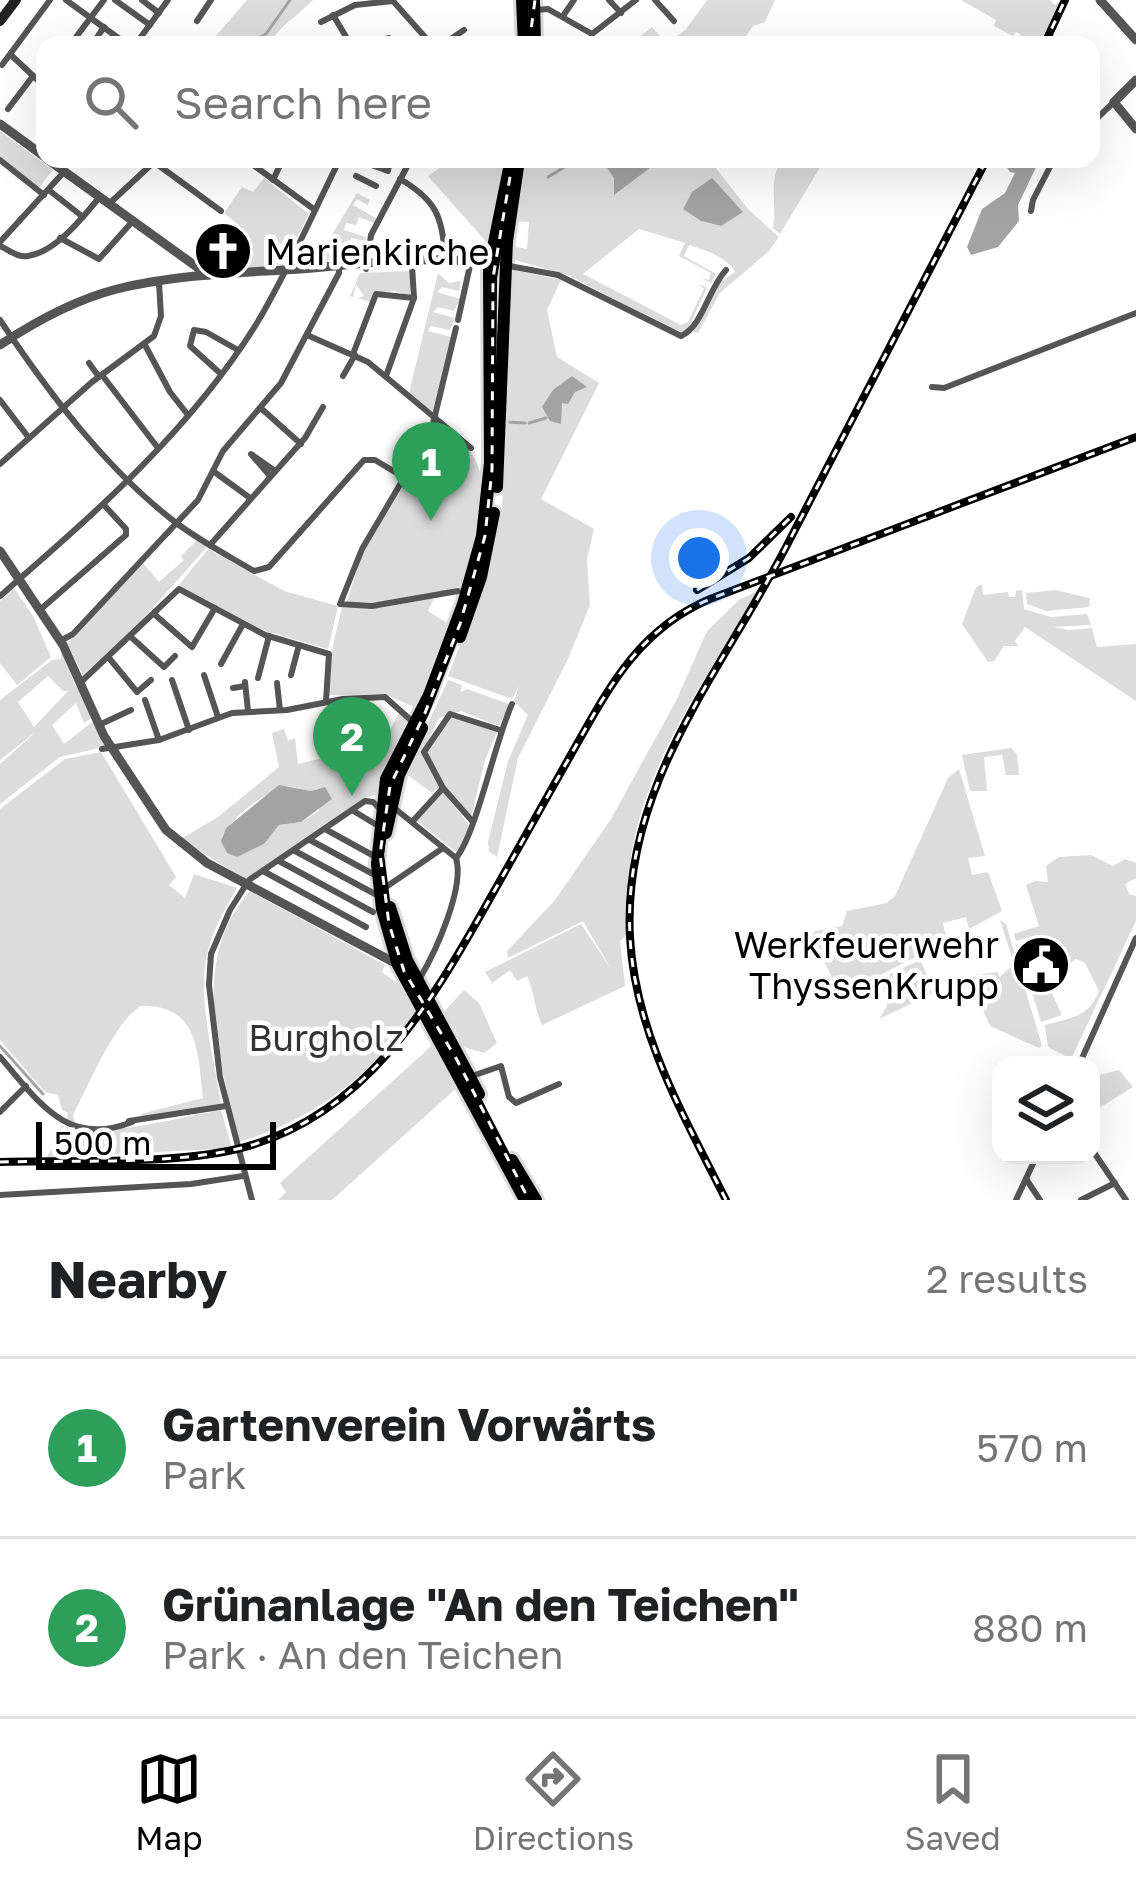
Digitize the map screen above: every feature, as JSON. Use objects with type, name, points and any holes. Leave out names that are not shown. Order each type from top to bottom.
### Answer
[{"type":"main road","points":[[0,21],[16,0]]},
{"type":"main road","points":[[523,0],[524,36]]},
{"type":"main road","points":[[535,3],[535,36]]},
{"type":"main road","points":[[431,1013],[418,980],[394,944],[377,874],[388,772],[415,724],[456,626],[482,536],[490,463],[490,265],[513,168]]},
{"type":"main road","points":[[514,168],[498,473],[488,551],[436,699],[384,805],[381,890],[398,965],[431,1013],[536,1200]]},
{"type":"main road","points":[[467,1078],[525,1200]]},
{"type":"street","points":[[2,65],[50,0]]},
{"type":"street","points":[[66,0],[118,36]]},
{"type":"street","points":[[77,36],[104,0]]},
{"type":"street","points":[[115,0],[150,25]]},
{"type":"street","points":[[142,0],[159,13]]},
{"type":"street","points":[[140,36],[168,0]]},
{"type":"street","points":[[563,16],[574,0]]},
{"type":"street","points":[[609,0],[621,13]]},
{"type":"street","points":[[535,3],[592,34],[636,0]]},
{"type":"street","points":[[655,0],[674,21]]},
{"type":"street","points":[[1100,0],[1136,40]]},
{"type":"street","points":[[321,22],[355,4],[393,1],[424,36]]},
{"type":"street","points":[[197,21],[206,2]]},
{"type":"street","points":[[333,15],[346,36]]},
{"type":"street","points":[[98,36],[104,27]]},
{"type":"street","points":[[455,36],[464,30]]},
{"type":"street","points":[[12,56],[36,78]]},
{"type":"street","points":[[8,109],[33,76]]},
{"type":"street","points":[[1100,117],[1118,103],[1136,126]]},
{"type":"street","points":[[0,124],[36,150]]},
{"type":"street","points":[[0,160],[83,218]]},
{"type":"street","points":[[59,168],[210,275]]},
{"type":"street","points":[[64,172],[0,244],[24,257],[60,238],[145,168]]},
{"type":"street","points":[[165,168],[221,212]]},
{"type":"street","points":[[256,168],[314,210]]},
{"type":"street","points":[[273,180],[279,168]]},
{"type":"street","points":[[0,596],[130,481],[221,374],[283,272],[335,168]]},
{"type":"street","points":[[365,181],[372,168]]},
{"type":"street","points":[[366,266],[370,236],[406,168]]},
{"type":"street","points":[[1031,211],[1049,168]]},
{"type":"street","points":[[356,176],[376,186]]},
{"type":"street","points":[[400,178],[434,206],[445,260]]},
{"type":"street","points":[[0,221],[9,234]]},
{"type":"street","points":[[60,238],[99,260],[131,222]]},
{"type":"street","points":[[183,260],[188,279]]},
{"type":"street","points":[[188,279],[445,260],[470,264]]},
{"type":"street","points":[[366,266],[490,265],[506,260],[564,278],[681,336],[691,330],[726,270]]},
{"type":"street","points":[[458,591],[372,606],[340,604],[355,563],[436,418],[470,264]]},
{"type":"street","points":[[386,376],[414,298],[412,266]]},
{"type":"street","points":[[60,641],[73,634],[203,493],[223,451],[281,383],[339,268]]},
{"type":"street","points":[[0,345],[82,301],[119,288],[210,275],[283,272]]},
{"type":"street","points":[[0,464],[100,376],[145,345],[161,321],[160,283]]},
{"type":"street","points":[[343,376],[374,296],[414,298]]},
{"type":"street","points":[[932,387],[951,385],[1136,314]]},
{"type":"street","points":[[0,320],[63,408],[130,481],[178,524],[260,572],[364,460],[375,460],[405,478]]},
{"type":"street","points":[[221,374],[190,346],[194,330],[238,350]]},
{"type":"street","points":[[307,335],[354,355],[386,376],[471,448]]},
{"type":"street","points":[[145,345],[188,415]]},
{"type":"street","points":[[89,363],[159,449]]},
{"type":"street","points":[[0,400],[29,439]]},
{"type":"street","points":[[210,545],[301,444],[323,406]]},
{"type":"street","points":[[262,410],[301,444]]},
{"type":"street","points":[[213,470],[250,498]]},
{"type":"street","points":[[40,609],[126,536],[126,529],[104,505]]},
{"type":"street","points":[[0,550],[60,641],[107,749],[172,837],[246,885],[398,965]]},
{"type":"street","points":[[81,682],[178,590],[269,637],[329,654],[326,701]]},
{"type":"street","points":[[154,614],[192,646],[215,608]]},
{"type":"street","points":[[221,664],[243,624]]},
{"type":"street","points":[[258,678],[269,637]]},
{"type":"street","points":[[132,638],[164,668],[175,656]]},
{"type":"street","points":[[291,675],[299,645]]},
{"type":"street","points":[[109,658],[137,692],[151,680]]},
{"type":"street","points":[[204,675],[218,718]]},
{"type":"street","points":[[172,680],[189,730]]},
{"type":"street","points":[[277,683],[280,710]]},
{"type":"street","points":[[233,688],[245,684],[248,711]]},
{"type":"street","points":[[107,749],[159,740],[248,711],[326,701],[386,697],[415,724]]},
{"type":"street","points":[[158,700],[146,702],[159,740]]},
{"type":"street","points":[[418,980],[458,884],[456,858],[466,844],[512,704]]},
{"type":"street","points":[[99,725],[118,712],[131,710]]},
{"type":"street","points":[[472,822],[442,788],[424,752],[446,716],[454,713],[500,730]]},
{"type":"street","points":[[412,822],[442,788]]},
{"type":"street","points":[[252,1200],[226,1106],[212,1029],[209,969],[215,940],[246,885],[368,800],[412,822],[456,858]]},
{"type":"street","points":[[352,810],[375,824]]},
{"type":"street","points":[[326,830],[374,856]]},
{"type":"street","points":[[310,840],[374,874]]},
{"type":"street","points":[[295,850],[381,890],[443,848]]},
{"type":"street","points":[[279,861],[374,912]]},
{"type":"street","points":[[262,871],[365,927]]},
{"type":"street","points":[[1083,1056],[1136,938]]},
{"type":"street","points":[[371,952],[394,944]]},
{"type":"street","points":[[0,1058],[69,1126],[101,1127],[226,1106]]},
{"type":"street","points":[[467,1078],[501,1066],[508,1096],[516,1103],[559,1084]]},
{"type":"street","points":[[0,1112],[26,1086]]},
{"type":"street","points":[[1100,1161],[1126,1200]]},
{"type":"street","points":[[1016,1200],[1033,1164]]},
{"type":"street","points":[[0,1195],[190,1184],[243,1176]]},
{"type":"street","points":[[1026,1179],[1040,1200]]},
{"type":"street","points":[[1081,1200],[1115,1183]]},
{"type":"green space","points":[[247,0],[313,0],[276,36],[216,36]]},
{"type":"green space","points":[[707,0],[775,0],[765,22],[753,26],[746,36],[677,36]]},
{"type":"green space","points":[[961,0],[1050,0],[1055,5],[1061,0],[1043,36],[1016,32],[1013,36],[994,26],[996,20]]},
{"type":"green space","points":[[0,131],[36,157],[36,168],[53,170],[38,189],[0,157]]},
{"type":"green space","points":[[439,168],[504,168],[489,245],[428,176]]},
{"type":"green space","points":[[521,168],[608,168],[615,178],[614,194],[647,168],[716,168],[748,209],[779,237],[720,293],[698,333],[694,329],[720,282],[735,272],[727,262],[689,245],[684,256],[716,274],[711,283],[702,278],[709,280],[711,273],[679,256],[685,243],[639,229],[583,274],[681,325],[688,322],[704,289],[699,284],[707,288],[687,331],[675,331],[568,275],[515,260],[511,246],[527,249],[529,222],[513,221]],"holes":[[[692,192],[739,207],[721,226],[701,221],[683,209]]]},
{"type":"green space","points":[[778,168],[820,168],[780,234],[773,228]]},
{"type":"green space","points":[[264,178],[309,214],[283,265],[223,270],[238,245],[239,225],[224,213],[242,187],[253,192]]},
{"type":"green space","points":[[357,193],[370,200],[368,205],[357,199],[353,205],[376,218],[374,223],[359,217],[356,225],[346,223],[344,230],[366,237],[365,241],[351,238],[349,248],[339,246],[337,252],[364,258],[294,264],[298,248],[306,249],[309,244],[323,250]]},
{"type":"green space","points":[[513,270],[561,280],[547,310],[557,357],[599,383],[541,499],[594,529],[587,559],[590,605],[518,758],[497,857],[489,852],[488,842],[508,761],[528,715],[514,701],[519,686],[512,699],[448,676],[486,577],[501,520],[505,322]]},
{"type":"green space","points":[[410,271],[410,296],[395,291],[373,293],[370,302],[358,298],[364,296],[356,284],[350,296],[360,273]]},
{"type":"green space","points":[[438,273],[449,283],[461,281],[459,291],[442,287],[437,292],[460,299],[454,311],[438,307],[433,312],[455,318],[450,330],[431,326],[428,331],[451,337],[432,412],[409,393]]},
{"type":"green space","points":[[439,426],[475,459],[483,489],[480,522],[463,585],[406,600],[347,601],[362,555]]},
{"type":"green space","points":[[197,540],[207,547],[132,631],[83,675],[67,644],[143,563],[159,582],[184,560],[181,556]]},
{"type":"green space","points":[[208,549],[284,591],[338,606],[328,649],[262,630],[179,585]]},
{"type":"green space","points":[[982,584],[983,595],[1008,592],[1015,597],[1022,590],[1024,609],[1051,617],[1087,614],[1091,625],[1053,627],[1092,628],[1097,647],[1136,644],[1136,701],[1025,627],[1015,641],[1018,646],[1004,646],[988,662],[962,624],[976,587]]},
{"type":"green space","points":[[14,588],[51,657],[17,685],[0,663],[0,601]]},
{"type":"green space","points":[[760,590],[686,711],[643,807],[630,864],[626,935],[620,942],[625,986],[542,1025],[527,976],[517,981],[510,970],[492,983],[485,972],[581,924],[611,969],[583,921],[508,958],[507,951],[555,900],[611,819],[676,701],[707,631],[739,600]]},
{"type":"green space","points":[[1055,590],[1090,598],[1089,607],[1046,611],[1027,604],[1026,593]]},
{"type":"green space","points":[[434,598],[428,611],[450,625],[419,709],[384,694],[328,695],[342,607],[379,608]]},
{"type":"green space","points":[[61,650],[93,717],[84,723],[76,703],[52,725],[64,744],[95,720],[108,746],[60,757],[0,804],[0,764],[37,731],[0,760],[0,700],[52,660],[61,659]],"holes":[[[48,676],[68,691],[34,727],[18,702]]]},
{"type":"green space","points":[[448,680],[462,685],[461,692],[467,689],[509,704],[499,726],[461,711],[439,718],[422,753],[439,787],[432,793],[405,773]]},
{"type":"green space","points":[[399,713],[409,722],[376,795],[245,879],[181,839],[218,817],[279,767],[272,733],[284,729],[288,741],[295,738],[298,764],[338,754],[338,749],[349,752],[382,745]],"holes":[[[287,786],[319,788],[319,811],[301,822],[279,825],[264,844],[236,857],[222,836],[242,812]]]},
{"type":"green space","points":[[448,716],[497,732],[471,818],[443,786],[426,752]]},
{"type":"green space","points":[[1011,748],[1017,754],[1019,775],[1006,775],[1002,755],[984,757],[987,791],[970,791],[962,755]]},
{"type":"green space","points":[[101,752],[176,877],[169,885],[185,898],[194,874],[237,888],[214,934],[205,968],[205,1007],[221,1104],[142,1118],[141,1114],[203,1098],[197,1049],[185,1023],[175,1013],[141,1006],[103,1055],[73,1115],[76,1126],[66,1122],[68,1113],[62,1110],[58,1095],[45,1092],[0,1040],[0,809],[65,759]]},
{"type":"green space","points":[[959,769],[985,856],[968,858],[972,875],[988,872],[1002,911],[969,929],[966,917],[943,923],[946,937],[941,944],[841,995],[811,936],[842,926],[847,911],[887,903],[895,896],[948,778]]},
{"type":"green space","points":[[443,792],[469,825],[456,852],[416,820]]},
{"type":"green space","points":[[1091,855],[1113,866],[1125,859],[1136,863],[1136,878],[1125,884],[1129,894],[1136,896],[1136,921],[1072,1056],[1048,1047],[1045,1025],[1084,1012],[1099,991],[1085,963],[1076,959],[1048,985],[1062,1015],[1041,1022],[1027,976],[1056,966],[1054,951],[1044,954],[1037,935],[1016,941],[1014,934],[1039,926],[1026,885],[1048,882],[1046,866],[1059,857]]},
{"type":"green space","name":"Burgholz","points":[[250,891],[385,965],[382,972],[408,991],[421,1011],[362,1074],[318,1107],[239,1142],[218,1045],[214,979],[231,918]]},
{"type":"green space","points":[[1000,920],[1006,924],[1039,1048],[990,1026],[978,999],[985,994],[976,975],[997,972],[1000,977],[1014,964]]},
{"type":"green space","points":[[920,960],[931,983],[919,991],[922,996],[933,988],[934,993],[879,1019],[887,1006],[880,979]]},
{"type":"green space","points":[[464,990],[479,1003],[497,1043],[484,1053],[463,1047],[455,1029],[441,1015]]},
{"type":"green space","points":[[437,1041],[461,1084],[332,1200],[278,1200],[286,1192],[280,1183]]},
{"type":"green space","points":[[1119,1070],[1133,1087],[1100,1107],[1100,1075]]},
{"type":"green space","points":[[221,1110],[232,1148],[46,1158],[61,1125],[116,1129]]},
{"type":"shaded area","points":[[607,168],[650,168],[614,195],[614,178]]},
{"type":"shaded area","points":[[1007,168],[1036,168],[1018,205],[1019,221],[998,247],[971,255],[967,247],[982,209],[1005,193],[1015,173]]},
{"type":"shaded area","points":[[712,178],[743,212],[721,226],[701,221],[683,209],[692,192]]},
{"type":"shaded area","points":[[572,376],[587,387],[575,392],[568,404],[562,403],[561,424],[550,421],[542,407],[553,390]]},
{"type":"shaded area","points":[[279,785],[311,791],[325,787],[332,799],[301,822],[279,825],[264,844],[237,857],[227,853],[221,841],[226,828]]},
{"type":"waterway","points":[[263,36],[290,0]]},
{"type":"waterway","points":[[548,177],[563,168]]},
{"type":"waterway","points":[[506,417],[507,422],[525,423]]},
{"type":"waterway","points":[[529,423],[546,418]]},
{"type":"waterway","points":[[0,1046],[43,1094]]},
{"type":"railway","points":[[530,36],[535,0]]},
{"type":"railway","points":[[1048,36],[1065,0]]},
{"type":"railway","points":[[511,168],[493,278],[492,470],[485,536],[460,624],[390,786],[380,854],[389,924],[404,971],[457,1060],[529,1200]]},
{"type":"railway","points":[[726,1200],[678,1105],[641,1007],[630,937],[632,882],[642,830],[680,733],[786,547],[982,168]]},
{"type":"railway","points":[[0,1162],[151,1160],[210,1154],[282,1134],[321,1113],[388,1054],[416,1018],[465,942],[600,704],[628,662],[664,626],[710,599],[1136,437]]},
{"type":"railway","points":[[697,590],[749,558],[791,517]]},
{"type":"place","name":"Marienkirche","points":[[223,251]]},
{"type":"place","name":"Gartenverein Vorwärts","points":[[431,521]]},
{"type":"place","name":"Grünanlage \"An den Teichen\"","points":[[352,796]]},
{"type":"place","name":"Werkfeuerwehr ThyssenKrupp","points":[[1041,965]]}]
